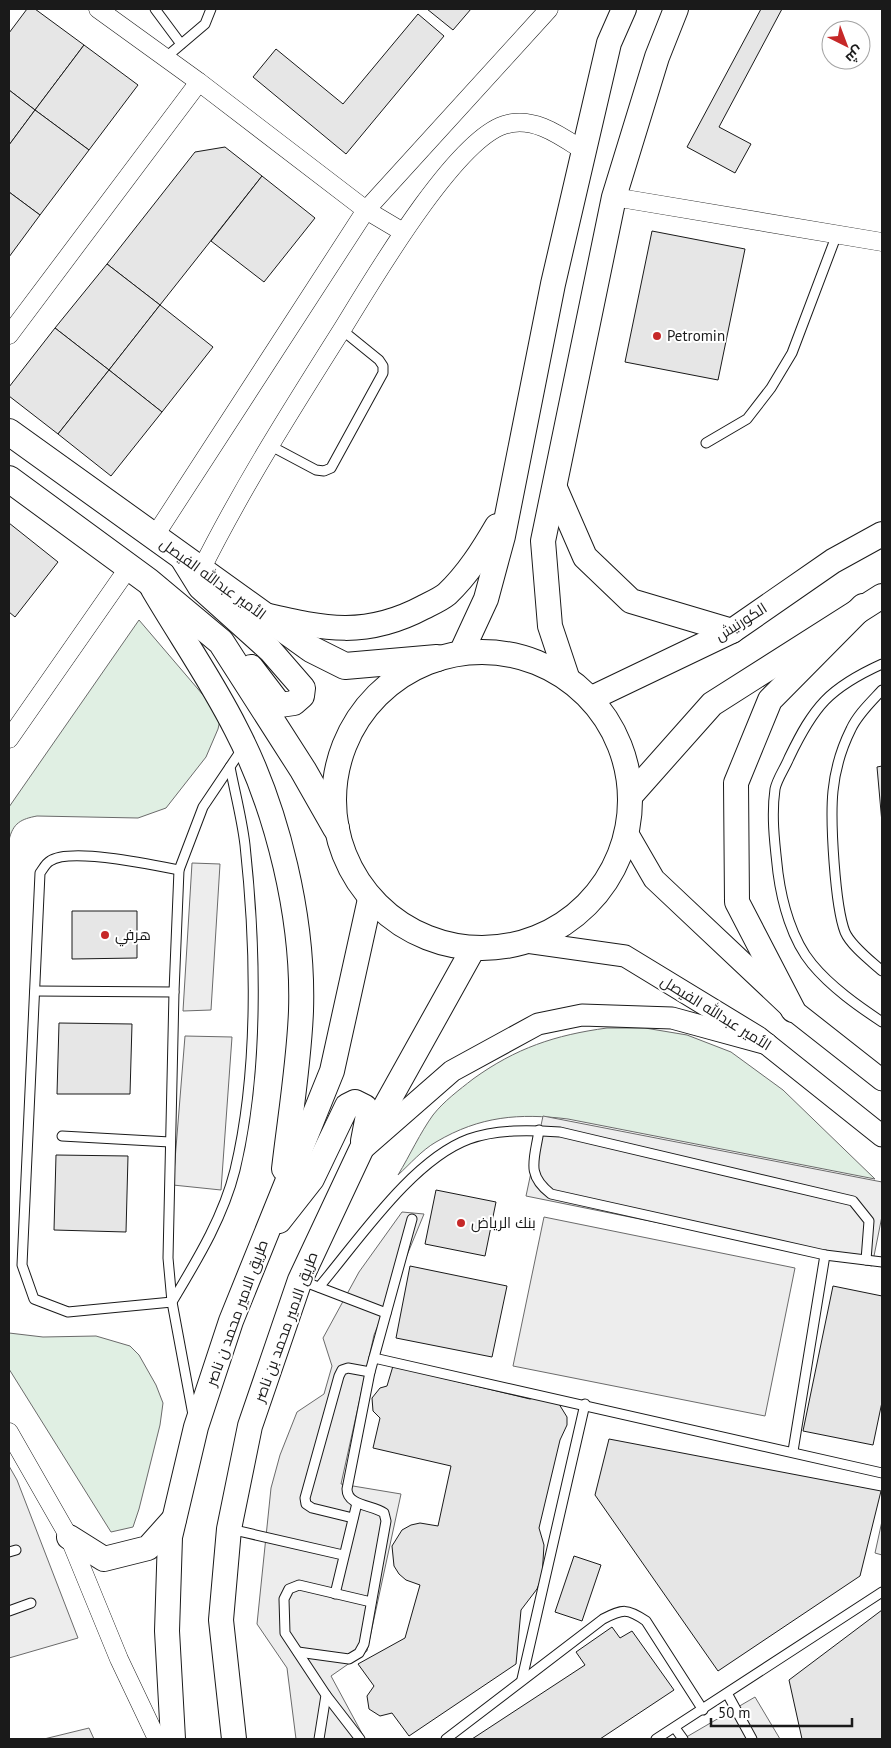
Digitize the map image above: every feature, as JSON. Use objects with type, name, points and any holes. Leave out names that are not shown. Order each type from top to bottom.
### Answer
[{"type":"main road","points":[[449,656],[486,599],[508,510],[553,284],[609,43],[624,9]]},
{"type":"main road","points":[[566,677],[550,626],[543,541],[614,197],[657,57],[676,9]]},
{"type":"main road","name":"الأمير عبدالله الفيصل","points":[[9,432],[311,650],[345,666],[449,656]]},
{"type":"main road","points":[[9,479],[139,574],[251,666],[280,705],[294,703],[302,696],[303,688],[296,678],[270,650],[200,587],[180,554]]},
{"type":"main road","points":[[555,488],[586,557],[632,601],[732,630]]},
{"type":"main road","points":[[263,615],[321,628],[366,628],[412,613],[446,595],[477,559],[508,510]]},
{"type":"main road","name":"الكورنيش","points":[[592,698],[732,630],[833,561],[882,534]]},
{"type":"main road","points":[[139,574],[237,729],[270,810],[288,875],[298,941],[301,1011],[281,1196]]},
{"type":"main road","points":[[632,794],[712,704],[873,601]]},
{"type":"main road","points":[[793,1010],[737,902],[736,783],[770,700],[873,601]]},
{"type":"main road","points":[[221,642],[303,770],[336,828],[348,866],[370,899],[400,924],[434,942],[472,949],[500,948],[526,942],[572,919],[607,881],[628,834],[632,794],[623,751],[613,727],[592,698],[566,677],[534,660],[498,652],[449,656],[398,678],[367,707],[345,744],[334,785],[336,828]]},
{"type":"main road","name":"طريق الامير محمد ن ناصر","points":[[173,1739],[167,1632],[170,1538],[196,1427],[231,1321],[332,1071],[370,899]]},
{"type":"main road","name":"طريق الامير محمد بن ناصر","points":[[234,1739],[221,1620],[229,1529],[250,1426],[309,1284],[361,1150],[472,949]]},
{"type":"main road","points":[[267,1232],[287,1213],[312,1178],[347,1106],[355,1102],[365,1107],[368,1116],[361,1150]]},
{"type":"main road","points":[[69,1537],[104,1559],[148,1548],[175,1518]]},
{"type":"street","points":[[98,9],[199,82],[366,210],[403,232]]},
{"type":"street","points":[[154,537],[366,210],[549,9]]},
{"type":"street","points":[[9,335],[199,82]]},
{"type":"street","points":[[201,570],[222,527],[269,445],[403,232],[461,157],[482,137],[504,124],[528,124],[551,129],[584,151]]},
{"type":"street","points":[[614,197],[882,242]]},
{"type":"street","points":[[9,738],[139,574]]},
{"type":"street","points":[[628,834],[654,879],[793,1010],[881,1077]]},
{"type":"street","name":"الأمير عبدالله الفيصل","points":[[526,942],[625,956],[767,1044],[882,1136]]},
{"type":"street","points":[[361,1150],[452,1071],[538,1024],[582,1015],[672,1018],[767,1044]]},
{"type":"street","points":[[9,1432],[69,1537],[119,1659],[157,1739]]},
{"type":"lane","points":[[155,9],[182,44]]},
{"type":"lane","points":[[165,58],[205,24],[211,9]]},
{"type":"lane","points":[[706,443],[747,419],[771,388],[792,353],[837,234]]},
{"type":"lane","points":[[269,445],[316,470],[324,471],[331,468],[383,373],[383,366],[379,360],[342,330]]},
{"type":"lane","points":[[882,664],[854,677],[831,694],[806,724],[775,788],[774,840],[781,891],[797,941],[812,965],[855,1004],[882,1022]]},
{"type":"lane","points":[[882,690],[851,728],[840,757],[833,791],[834,857],[842,920],[846,934],[882,971]]},
{"type":"lane","points":[[196,1427],[172,1302],[168,1258],[174,992],[179,870],[203,807],[244,747]]},
{"type":"lane","points":[[172,1302],[210,1240],[235,1171],[249,1094],[253,973],[245,844],[230,767]]},
{"type":"lane","points":[[172,1302],[68,1312],[34,1299],[22,1265],[40,873],[50,861],[70,854],[144,863],[179,870]]},
{"type":"lane","points":[[35,991],[174,992]]},
{"type":"lane","points":[[540,1130],[533,1173],[540,1186],[551,1194],[825,1255],[882,1262]]},
{"type":"lane","points":[[386,1314],[309,1284],[408,1182],[441,1154],[468,1139],[494,1133],[540,1130],[560,1132],[853,1201],[869,1221],[866,1260]]},
{"type":"lane","points":[[62,1136],[170,1142]]},
{"type":"lane","points":[[298,1652],[349,1659],[359,1653],[364,1644],[386,1521],[384,1513],[376,1507],[357,1503],[347,1496],[347,1489],[370,1372],[412,1219]]},
{"type":"lane","points":[[793,1451],[825,1255]]},
{"type":"lane","points":[[374,1358],[882,1472]]},
{"type":"lane","points":[[353,1518],[312,1508],[306,1504],[305,1498],[342,1370],[348,1368],[370,1372]]},
{"type":"lane","points":[[522,1679],[585,1404]]},
{"type":"lane","points":[[335,1594],[357,1503]]},
{"type":"lane","points":[[229,1529],[343,1556]]},
{"type":"lane","points":[[360,1739],[326,1695],[285,1633],[283,1621],[284,1599],[289,1589],[298,1586],[371,1602]]},
{"type":"lane","points":[[656,1739],[728,1694],[882,1592]]},
{"type":"lane","points":[[9,1611],[31,1603]]},
{"type":"lane","points":[[446,1739],[522,1679],[603,1619],[621,1610],[632,1612],[646,1621],[702,1710]]},
{"type":"lane","points":[[728,1694],[752,1739]]},
{"type":"lane","points":[[318,1739],[326,1695]]},
{"type":"lane","points":[[675,1728],[683,1739]]},
{"type":"green space","points":[[139,620],[221,716],[218,729],[206,757],[166,808],[138,818],[37,816],[18,823],[9,840],[9,807]]},
{"type":"green space","points":[[607,1028],[645,1028],[687,1035],[731,1052],[783,1090],[875,1179],[568,1119],[533,1116],[500,1118],[452,1133],[426,1149],[398,1175],[433,1115],[447,1100],[473,1079],[505,1059],[537,1044]]},
{"type":"green space","points":[[9,1333],[43,1337],[96,1336],[130,1346],[139,1355],[156,1385],[163,1403],[160,1425],[133,1527],[111,1532],[9,1369]]},
{"type":"shaded area","points":[[192,863],[220,864],[211,1010],[183,1011]]},
{"type":"shaded area","points":[[185,1036],[232,1037],[221,1190],[173,1185]]},
{"type":"shaded area","points":[[543,1116],[882,1182],[882,1216],[872,1266],[526,1196]]},
{"type":"shaded area","points":[[402,1212],[424,1214],[374,1335],[341,1484],[401,1494],[367,1651],[331,1676],[365,1739],[296,1739],[287,1668],[257,1624],[271,1488],[280,1455],[297,1412],[324,1394],[332,1366],[323,1338],[359,1272]]},
{"type":"shaded area","points":[[544,1217],[795,1268],[765,1416],[513,1366]]},
{"type":"shaded area","points":[[9,1466],[17,1480],[78,1638],[9,1658]]},
{"type":"shaded area","points":[[882,1521],[882,1555],[875,1553]]},
{"type":"shaded area","points":[[755,1697],[780,1739],[683,1739]]},
{"type":"shaded area","points":[[89,1728],[94,1739],[44,1739]]},
{"type":"building","points":[[27,9],[35,9],[84,45],[35,110],[9,90],[9,33]]},
{"type":"building","points":[[427,9],[471,9],[453,30]]},
{"type":"building","points":[[761,9],[782,9],[719,127],[751,144],[735,173],[687,147]]},
{"type":"building","points":[[418,14],[444,36],[346,154],[253,77],[276,49],[343,104]]},
{"type":"building","points":[[84,45],[138,85],[89,150],[35,110]]},
{"type":"building","points":[[9,90],[35,110],[9,145]]},
{"type":"building","points":[[35,110],[89,150],[40,215],[9,192],[9,145]]},
{"type":"building","points":[[225,147],[262,176],[160,305],[107,264],[195,152]]},
{"type":"building","points":[[262,176],[315,218],[264,282],[211,241]]},
{"type":"building","points":[[9,192],[40,215],[9,257]]},
{"type":"building","points":[[652,231],[745,249],[718,380],[625,362]]},
{"type":"building","points":[[107,264],[160,305],[109,370],[55,328]]},
{"type":"building","points":[[160,305],[213,347],[162,412],[109,370]]},
{"type":"building","points":[[55,328],[109,370],[58,434],[9,396],[9,387]]},
{"type":"building","points":[[109,370],[162,412],[111,476],[58,434]]},
{"type":"building","points":[[9,523],[58,562],[15,617],[9,612]]},
{"type":"building","points":[[882,766],[882,823],[877,767]]},
{"type":"building","name":"هرفي","points":[[72,911],[137,911],[137,958],[72,959]]},
{"type":"building","points":[[59,1023],[132,1024],[130,1094],[57,1094]]},
{"type":"building","points":[[56,1155],[128,1156],[126,1232],[54,1230]]},
{"type":"building","name":"بنك الرياض","points":[[436,1190],[496,1202],[485,1256],[425,1244]]},
{"type":"building","points":[[410,1266],[507,1286],[492,1357],[396,1338]]},
{"type":"building","points":[[833,1286],[882,1296],[882,1402],[873,1445],[803,1431]]},
{"type":"building","points":[[393,1366],[530,1399],[537,1397],[559,1404],[567,1417],[567,1425],[560,1440],[539,1528],[544,1545],[542,1577],[537,1589],[521,1610],[516,1664],[409,1736],[392,1713],[380,1716],[369,1709],[367,1696],[374,1686],[358,1664],[405,1638],[420,1585],[406,1580],[399,1574],[394,1566],[392,1546],[402,1530],[411,1525],[420,1523],[438,1526],[451,1466],[373,1448],[380,1418],[373,1411],[372,1398],[380,1388],[387,1386]]},
{"type":"building","points":[[609,1439],[881,1491],[860,1576],[718,1671],[595,1495]]},
{"type":"building","points":[[574,1556],[601,1565],[582,1621],[555,1612]]},
{"type":"building","points":[[882,1610],[882,1739],[802,1739],[789,1680]]},
{"type":"building","points":[[612,1627],[620,1638],[632,1631],[674,1690],[600,1739],[472,1739],[585,1665],[576,1652]]},
{"type":"place","name":"Petromin","points":[[657,336]]},
{"type":"place","name":"هرفي","points":[[105,935]]},
{"type":"place","name":"بنك الرياض","points":[[461,1223]]}]
